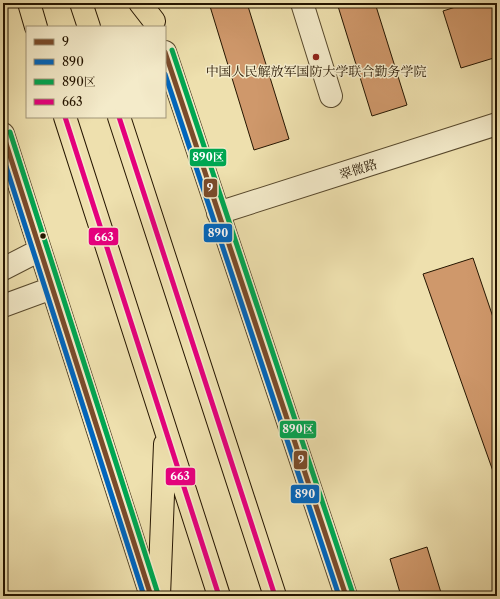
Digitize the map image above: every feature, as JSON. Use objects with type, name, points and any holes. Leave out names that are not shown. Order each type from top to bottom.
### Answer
[{"type":"highway","points":[[28,3],[36,26]]},
{"type":"highway","points":[[82,3],[89,26]]},
{"type":"highway","points":[[140,3],[153,17]]},
{"type":"highway","points":[[65,118],[219,596]]},
{"type":"highway","points":[[119,118],[275,596]]},
{"type":"highway","points":[[160,596],[165,429]]},
{"type":"street","points":[[302,3],[331,96]]},
{"type":"street","points":[[166,55],[346,596]]},
{"type":"street","name":"翠微路","points":[[218,213],[497,124]]},
{"type":"street","points":[[3,134],[151,596]]},
{"type":"street","points":[[3,269],[40,250]]},
{"type":"street","points":[[3,306],[52,288]]},
{"type":"building","points":[[209,3],[247,3],[289,139],[254,150]]},
{"type":"building","points":[[337,3],[375,3],[407,105],[372,116]]},
{"type":"building","points":[[468,3],[497,3],[497,57],[461,68],[443,11]]},
{"type":"building","points":[[473,258],[497,329],[497,474],[494,474],[423,274]]},
{"type":"building","points":[[427,547],[442,596],[401,596],[390,559]]},
{"type":"transit line","name":"890区","points":[[172,50],[353,594]]},
{"type":"transit line","name":"9","points":[[166,55],[346,596]]},
{"type":"transit line","name":"890","points":[[166,77],[339,596]]},
{"type":"transit line","name":"663","points":[[65,118],[219,596]]},
{"type":"transit line","name":"663","points":[[119,118],[275,596]]},
{"type":"transit line","name":"890区","points":[[10,132],[158,594]]},
{"type":"transit line","name":"9","points":[[3,134],[151,596]]},
{"type":"transit line","name":"890","points":[[3,157],[144,596]]},
{"type":"place","name":"中国人民解放军国防大学联合勤务学院","points":[[316,57]]}]
